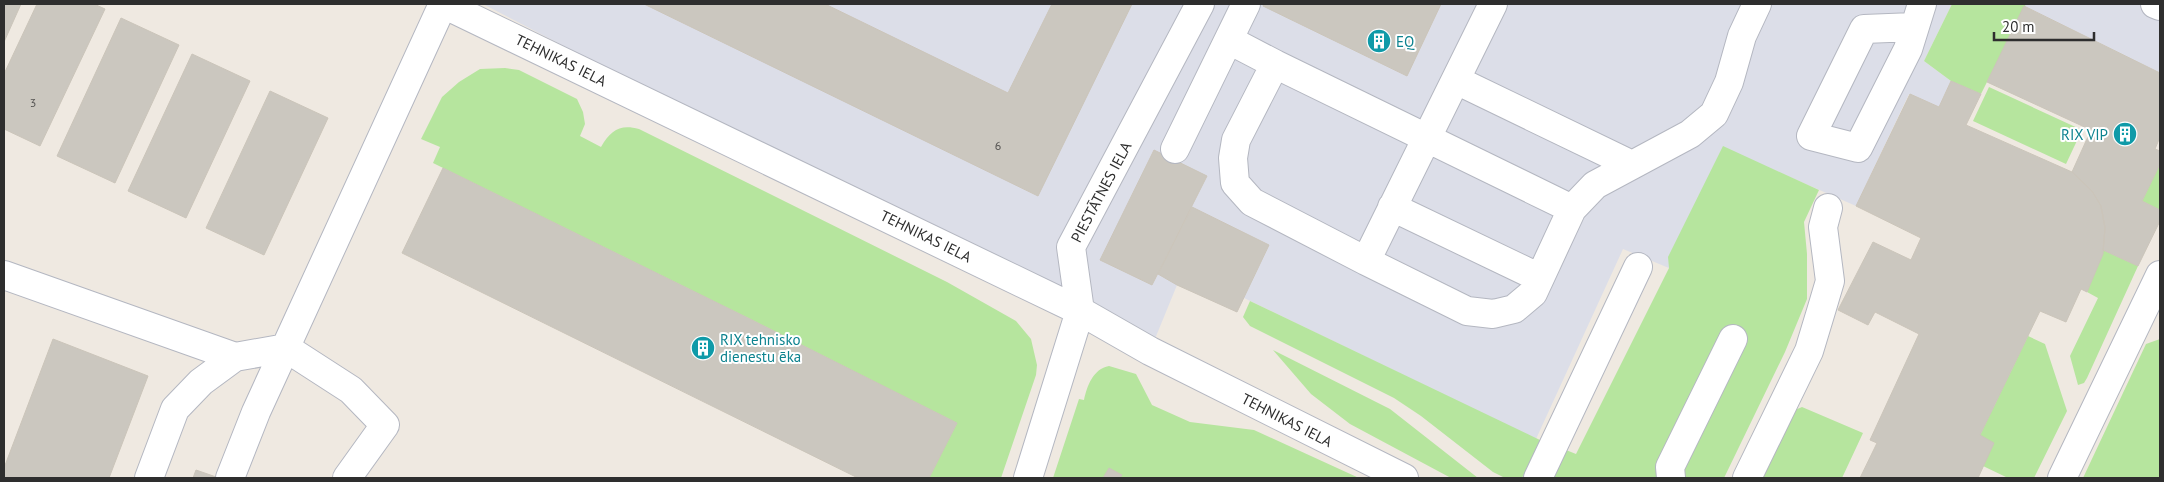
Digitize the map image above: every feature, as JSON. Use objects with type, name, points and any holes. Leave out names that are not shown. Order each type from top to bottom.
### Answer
[{"type":"street","name":"TEHNIKAS IELA","points":[[443,4],[1080,310],[1150,351],[1404,478]]},
{"type":"street","points":[[230,478],[256,412],[443,4]]},
{"type":"street","name":"PIESTĀTNES IELA","points":[[1028,478],[1080,310],[1071,247],[1200,4]]},
{"type":"street","points":[[1176,148],[1246,4]]},
{"type":"street","points":[[1366,261],[1493,4]]},
{"type":"street","points":[[1275,64],[1236,140],[1233,158],[1235,183],[1252,202],[1366,261],[1467,311],[1493,314],[1514,309],[1533,293],[1572,209],[1594,185],[1690,134],[1714,114],[1729,82],[1742,36],[1758,4]]},
{"type":"street","points":[[2155,4],[2160,6]]},
{"type":"street","points":[[1918,16],[1908,49],[1858,148],[1811,136],[1864,30],[1918,16]]},
{"type":"street","points":[[1229,40],[1426,139],[1572,209]]},
{"type":"street","points":[[1456,80],[1632,165]]},
{"type":"street","points":[[1392,207],[1540,278]]},
{"type":"street","points":[[1747,478],[1809,351],[1822,308],[1830,281],[1823,227],[1828,208]]},
{"type":"street","points":[[1538,478],[1638,268]]},
{"type":"street","points":[[4,275],[235,357]]},
{"type":"street","points":[[2062,478],[2160,275]]},
{"type":"street","points":[[1671,478],[1670,467],[1733,339]]},
{"type":"street","points":[[149,478],[175,409],[201,382],[235,357],[286,348],[351,390],[385,425],[347,478]]},
{"type":"shaded area","points":[[483,4],[1952,4],[1924,61],[1951,81],[1939,107],[1909,94],[1856,206],[1765,166],[1710,285],[1623,249],[1536,439],[1244,298],[1237,312],[1177,285],[1150,351]]},
{"type":"shaded area","points":[[2026,4],[2160,4],[2160,73],[2024,6]]},
{"type":"green space","points":[[1952,4],[2026,4],[1981,94],[1951,81],[1924,61]]},
{"type":"green space","points":[[505,68],[519,70],[577,99],[583,112],[585,124],[580,136],[601,147],[608,136],[621,128],[639,129],[947,282],[1016,321],[1031,339],[1037,365],[1036,375],[1001,478],[929,478],[957,423],[433,163],[440,147],[421,139],[442,97],[459,82],[480,69]]},
{"type":"green space","points":[[1989,87],[2082,130],[2066,164],[1973,121]]},
{"type":"green space","points":[[1723,146],[1819,190],[1804,222],[1807,254],[1807,299],[1785,352],[1724,478],[1552,478],[1566,450],[1576,454],[1669,268],[1668,257]]},
{"type":"green space","points":[[2160,164],[2160,210],[2142,201]]},
{"type":"green space","points":[[2103,250],[2138,266],[2087,378],[2084,383],[2078,385],[2070,356],[2098,298],[2087,292]]},
{"type":"green space","points":[[1250,301],[1542,441],[1522,478],[1505,478],[1493,472],[1421,416],[1394,398],[1250,326],[1243,317]]},
{"type":"green space","points":[[2028,336],[2045,344],[2067,411],[2034,478],[2008,478],[1983,466],[1980,435]]},
{"type":"green space","points":[[2160,339],[2160,478],[2083,478],[2146,344]]},
{"type":"green space","points":[[1273,350],[1390,409],[1478,478],[1451,478],[1350,424],[1311,394]]},
{"type":"green space","points":[[1109,366],[1136,374],[1152,405],[1190,422],[1254,430],[1359,478],[1053,478],[1079,399],[1084,400],[1089,384],[1095,374]]},
{"type":"green space","points":[[1802,407],[1863,433],[1842,478],[1758,478],[1788,413]]},
{"type":"building","points":[[4,4],[21,4],[4,42]]},
{"type":"building","points":[[37,4],[94,4],[105,9],[40,146],[4,129],[4,74]]},
{"type":"building","points":[[644,4],[825,4],[1008,93],[1052,4],[1132,4],[1038,196]]},
{"type":"building","name":"EQ","points":[[1264,4],[1441,4],[1407,76],[1263,6]]},
{"type":"building","name":"RIX VIP","points":[[2024,6],[2160,73],[2160,137],[2155,149],[2160,151],[2160,164],[2142,201],[2160,210],[2160,221],[2138,266],[2103,250],[2105,228],[2101,206],[2092,191],[2072,172],[2091,130],[1987,82]]},
{"type":"building","points":[[121,18],[179,45],[115,183],[57,156]]},
{"type":"building","points":[[192,54],[250,81],[186,218],[128,191]]},
{"type":"building","points":[[1951,81],[1981,94],[1966,125],[2072,172],[2092,191],[2101,206],[2105,228],[2103,254],[2087,292],[2081,289],[2066,322],[2040,311],[1980,435],[1994,443],[1978,478],[1860,478],[1877,443],[1870,440],[1919,334],[1875,312],[1868,325],[1838,310],[1873,242],[1911,260],[1921,238],[1856,206],[1910,94],[1939,107]]},
{"type":"building","points":[[270,91],[328,118],[264,255],[206,228]]},
{"type":"building","points":[[1154,150],[1207,176],[1152,285],[1100,260]]},
{"type":"building","name":"RIX tehnisko dienestu ēka","points":[[443,168],[957,423],[929,478],[858,478],[402,253]]},
{"type":"building","points":[[1192,207],[1269,245],[1237,312],[1177,285],[1158,274]]},
{"type":"building","points":[[53,339],[148,376],[109,478],[4,478],[4,468]]},
{"type":"building","points":[[1109,468],[1122,475],[1120,478],[1103,478]]},
{"type":"building","points":[[196,470],[219,478],[193,478]]},
{"type":"place","name":"EQ","points":[[1379,41]]},
{"type":"place","name":"RIX VIP","points":[[2125,134]]},
{"type":"place","name":"RIX tehnisko dienestu ēka","points":[[703,348]]}]
